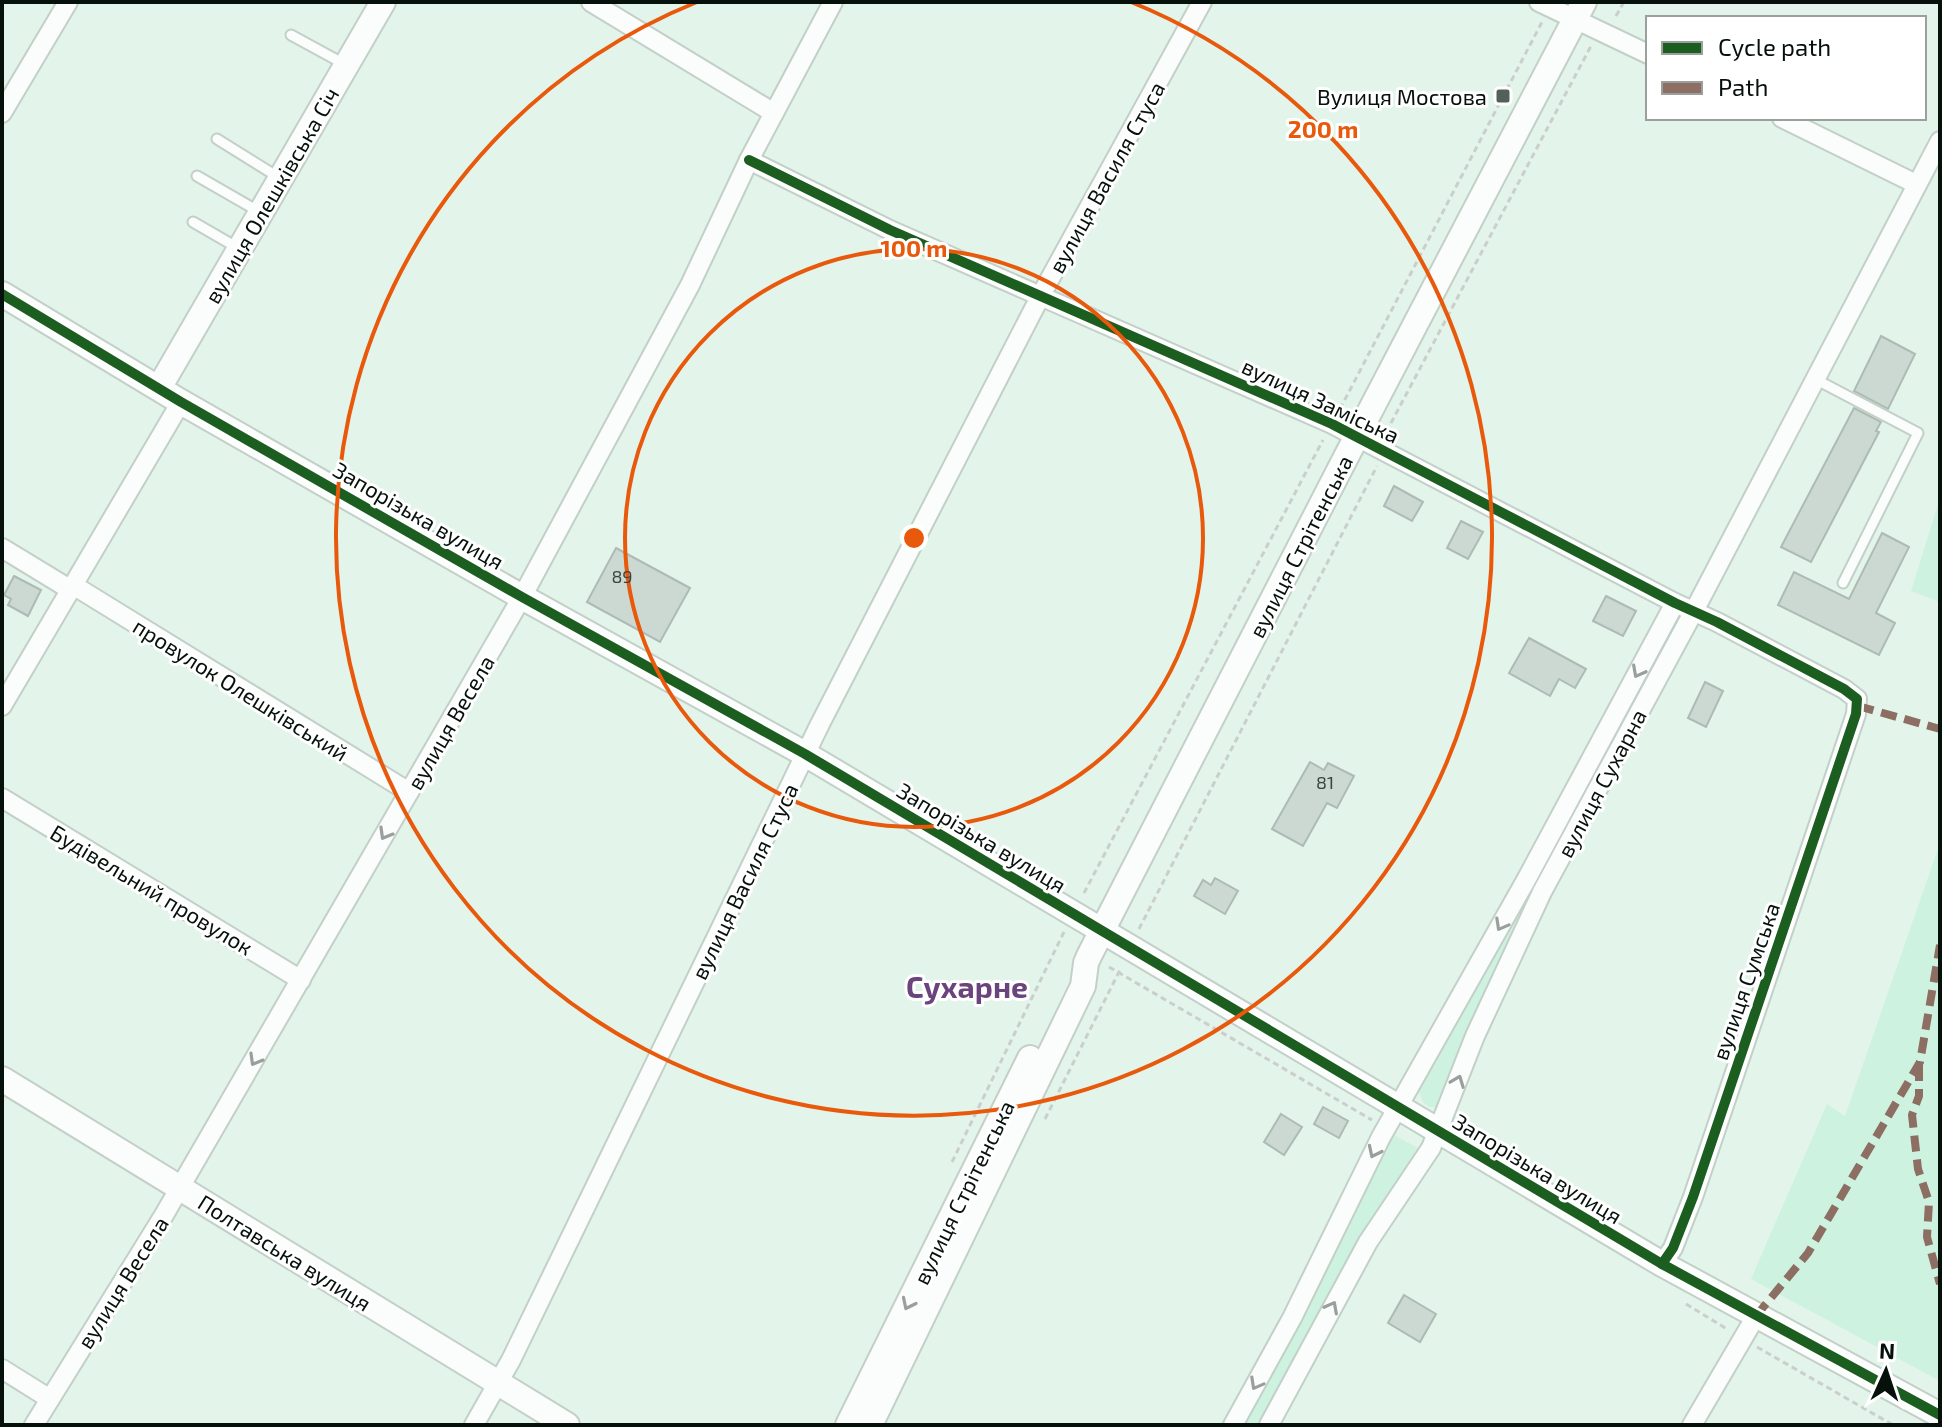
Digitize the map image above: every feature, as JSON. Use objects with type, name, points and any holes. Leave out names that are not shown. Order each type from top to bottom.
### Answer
[{"type":"main road","name":"вулиця Олешківська Січ","points":[[159,388],[383,2]]},
{"type":"main road","name":"вулиця Стрітенська","points":[[870,1425],[1083,986],[1088,960],[1102,931],[1580,11]]},
{"type":"main road","name":"Запорізька вулиця","points":[[2,294],[181,402],[805,754],[1131,948],[1393,1118],[1438,1131],[1662,1264],[1940,1415]]},
{"type":"main road","name":"вулиця Стрітенська","points":[[848,1425],[1069,979],[1088,960]]},
{"type":"main road","name":"Полтавська вулиця","points":[[2,1079],[567,1425]]},
{"type":"street","points":[[2,113],[68,2]]},
{"type":"street","points":[[591,2],[774,113]]},
{"type":"street","name":"вулиця Весела","points":[[34,1425],[179,1188],[522,597],[690,285],[749,160],[833,2]]},
{"type":"street","name":"вулиця Василя Стуса","points":[[474,1425],[498,1383],[805,754],[1041,295],[1202,2]]},
{"type":"street","points":[[1544,5],[1580,11],[1606,34],[1646,53]]},
{"type":"street","points":[[1786,120],[1916,184]]},
{"type":"street","name":"вулиця Сухарна","points":[[1269,1425],[1368,1242],[1431,1148],[1475,1036],[1542,892],[1694,611],[1916,184],[1938,149]]},
{"type":"street","name":"вулиця Заміська","points":[[749,160],[890,230],[1332,424],[1844,689],[1857,699],[1858,706]]},
{"type":"street","points":[[2,706],[181,402]]},
{"type":"street","name":"провулок Олешківський","points":[[2,548],[72,587],[409,792]]},
{"type":"street","name":"вулиця Сухарна","points":[[1233,1425],[1292,1318],[1393,1118],[1525,882],[1675,603]]},
{"type":"street","name":"вулиця Сумська","points":[[1662,1264],[1673,1248],[1693,1197],[1858,706]]},
{"type":"street","name":"Будівельний провулок","points":[[2,798],[301,980]]},
{"type":"street","points":[[1692,1425],[1756,1316]]},
{"type":"street","points":[[2,1369],[50,1399]]},
{"type":"lane","points":[[291,35],[346,65]]},
{"type":"lane","points":[[217,139],[281,179]]},
{"type":"lane","points":[[197,176],[261,213]]},
{"type":"lane","points":[[193,222],[240,249]]},
{"type":"lane","points":[[1815,379],[1918,433],[1843,583]]},
{"type":"lane","points":[[1525,882],[1542,892]]},
{"type":"path","points":[[1072,915],[1332,424],[1544,5]]},
{"type":"path","points":[[1131,948],[1385,452],[1391,423],[1592,44],[1606,34]]},
{"type":"path","points":[[1119,973],[1393,1118]]},
{"type":"path","points":[[1743,1339],[1893,1425]]},
{"type":"green space","points":[[1940,498],[1940,602],[1911,591]]},
{"type":"green space","points":[[1940,843],[1940,1381],[1751,1279],[1827,1104],[1845,1116]]},
{"type":"green space","points":[[1520,904],[1527,908],[1470,1022],[1451,1072],[1444,1102],[1429,1107],[1423,1102],[1418,1089]]},
{"type":"green space","points":[[1392,1134],[1418,1148],[1357,1248],[1260,1425],[1244,1425],[1343,1239]]},
{"type":"building","points":[[1881,336],[1915,354],[1888,409],[1854,391]]},
{"type":"building","points":[[1854,408],[1881,422],[1876,431],[1879,432],[1811,562],[1781,547]]},
{"type":"building","points":[[1394,486],[1423,502],[1412,521],[1384,506]]},
{"type":"building","points":[[1461,521],[1483,532],[1468,559],[1447,548]]},
{"type":"building","points":[[1882,533],[1909,547],[1876,613],[1895,623],[1879,655],[1778,605],[1794,572],[1849,599]]},
{"type":"building","points":[[616,548],[690,588],[660,642],[587,602]]},
{"type":"building","points":[[14,576],[41,590],[28,616],[8,605],[11,599],[4,595]]},
{"type":"building","points":[[1606,596],[1636,611],[1623,636],[1593,621]]},
{"type":"building","points":[[1529,638],[1586,669],[1575,688],[1559,679],[1550,696],[1509,673]]},
{"type":"building","points":[[1705,682],[1723,691],[1706,727],[1688,718]]},
{"type":"building","points":[[1310,762],[1324,770],[1328,763],[1354,776],[1337,808],[1327,803],[1303,846],[1272,829]]},
{"type":"building","points":[[1215,878],[1238,891],[1225,914],[1194,896],[1203,880],[1211,885]]},
{"type":"building","points":[[1323,1107],[1348,1121],[1339,1138],[1314,1124]]},
{"type":"building","points":[[1281,1114],[1302,1127],[1284,1155],[1264,1142]]},
{"type":"building","points":[[1404,1295],[1436,1314],[1420,1342],[1388,1323]]},
{"type":"marked path","points":[[1858,706],[1940,729]]},
{"type":"marked path","points":[[1756,1316],[1808,1253],[1920,1062],[1940,945]]},
{"type":"marked path","points":[[1919,1065],[1919,1096],[1912,1115],[1918,1169],[1929,1202],[1927,1237],[1940,1284]]},
{"type":"cycle path","points":[[749,160],[890,230],[1332,424],[1717,622],[1844,689],[1857,699],[1856,714],[1693,1197],[1673,1248],[1662,1264]]},
{"type":"cycle path","points":[[2,294],[181,402],[805,754],[1662,1264],[1940,1415]]},
{"type":"place","name":"Вулиця Мостова","points":[[1503,96]]},
{"type":"district","name":"Сухарне","points":[[967,986]]}]
